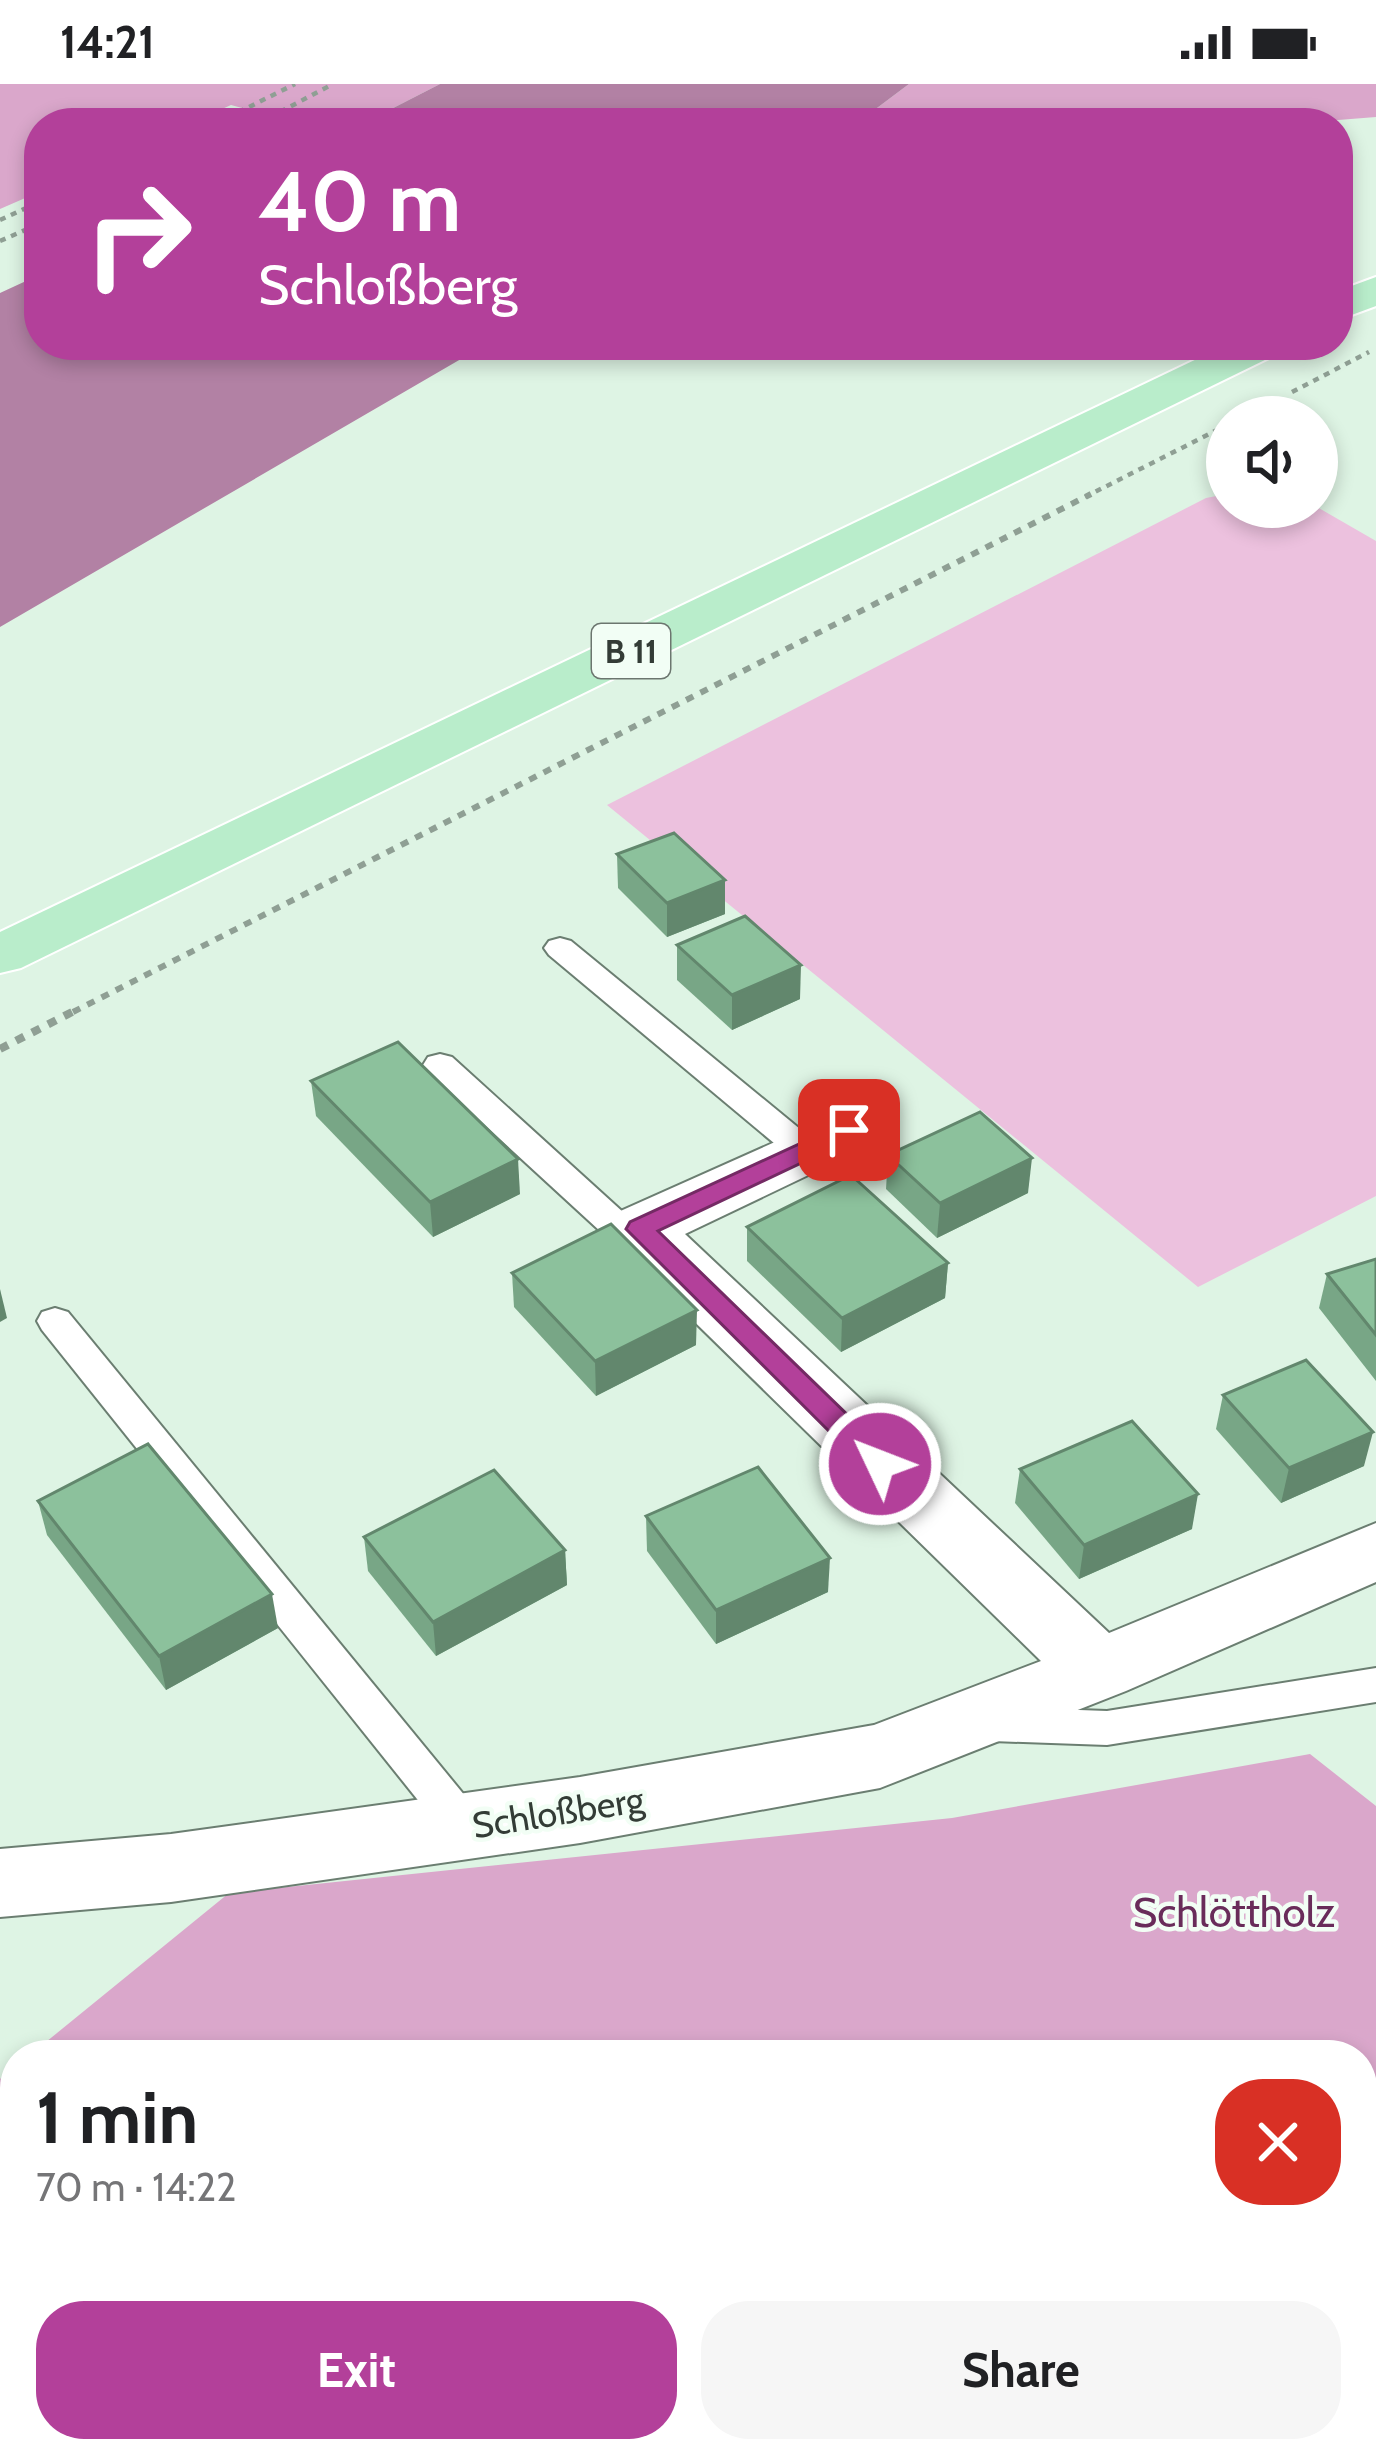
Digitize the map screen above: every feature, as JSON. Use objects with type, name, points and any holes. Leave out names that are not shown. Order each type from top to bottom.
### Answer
[{"type":"main road","name":"B 11","points":[[0,956],[1230,360]]},
{"type":"street","points":[[827,1140],[639,1229],[1099,1670]]},
{"type":"street","name":"Schloßberg","points":[[0,1883],[171,1868],[464,1826],[880,1756],[1099,1670],[1376,1551]]},
{"type":"lane","points":[[560,948],[827,1140]]},
{"type":"lane","points":[[440,1065],[612,1222],[639,1229]]},
{"type":"lane","points":[[55,1321],[464,1826]]},
{"type":"lane","points":[[964,1723],[1107,1728],[1376,1685]]},
{"type":"path","points":[[248,108],[295,84]]},
{"type":"path","points":[[287,108],[333,84]]},
{"type":"path","points":[[1284,396],[1353,360]]},
{"type":"path","points":[[0,1049],[1206,435]]},
{"type":"shaded area","points":[[440,84],[909,84],[877,108],[393,108]]},
{"type":"shaded area","points":[[24,282],[24,360],[459,360],[0,627],[0,293]]},
{"type":"shaded area","points":[[1206,498],[1206,528],[1338,528],[1338,519],[1376,541],[1376,1196],[1198,1287],[607,805]]},
{"type":"green space","points":[[0,84],[440,84],[393,108],[24,108],[24,199],[0,209]]},
{"type":"green space","points":[[909,84],[1376,84],[1376,117],[1353,119],[1353,108],[877,108]]},
{"type":"green space","name":"Schlöttholz","points":[[1310,1754],[1376,1806],[1376,2040],[48,2040],[229,1893],[952,1818]]},
{"type":"building","points":[[674,833],[725,880],[667,903],[617,854]]},
{"type":"building","points":[[745,916],[801,965],[732,995],[677,945]]},
{"type":"building","points":[[398,1042],[518,1159],[430,1202],[311,1081]]},
{"type":"building","points":[[980,1112],[1032,1158],[940,1203],[888,1155]]},
{"type":"building","points":[[851,1175],[948,1263],[842,1318],[747,1227]]},
{"type":"building","points":[[611,1224],[697,1310],[595,1361],[512,1273]]},
{"type":"building","points":[[1376,1259],[1376,1335],[1327,1274]]},
{"type":"building","points":[[1306,1360],[1373,1432],[1289,1468],[1223,1395]]},
{"type":"building","points":[[1132,1421],[1198,1494],[1084,1545],[1020,1469]]},
{"type":"building","points":[[148,1444],[272,1594],[159,1656],[38,1501]]},
{"type":"building","points":[[758,1467],[830,1558],[716,1610],[646,1516]]},
{"type":"building","points":[[494,1470],[565,1550],[433,1622],[364,1537]]},
{"type":"route","points":[[849,1130],[639,1229],[880,1464]]}]
